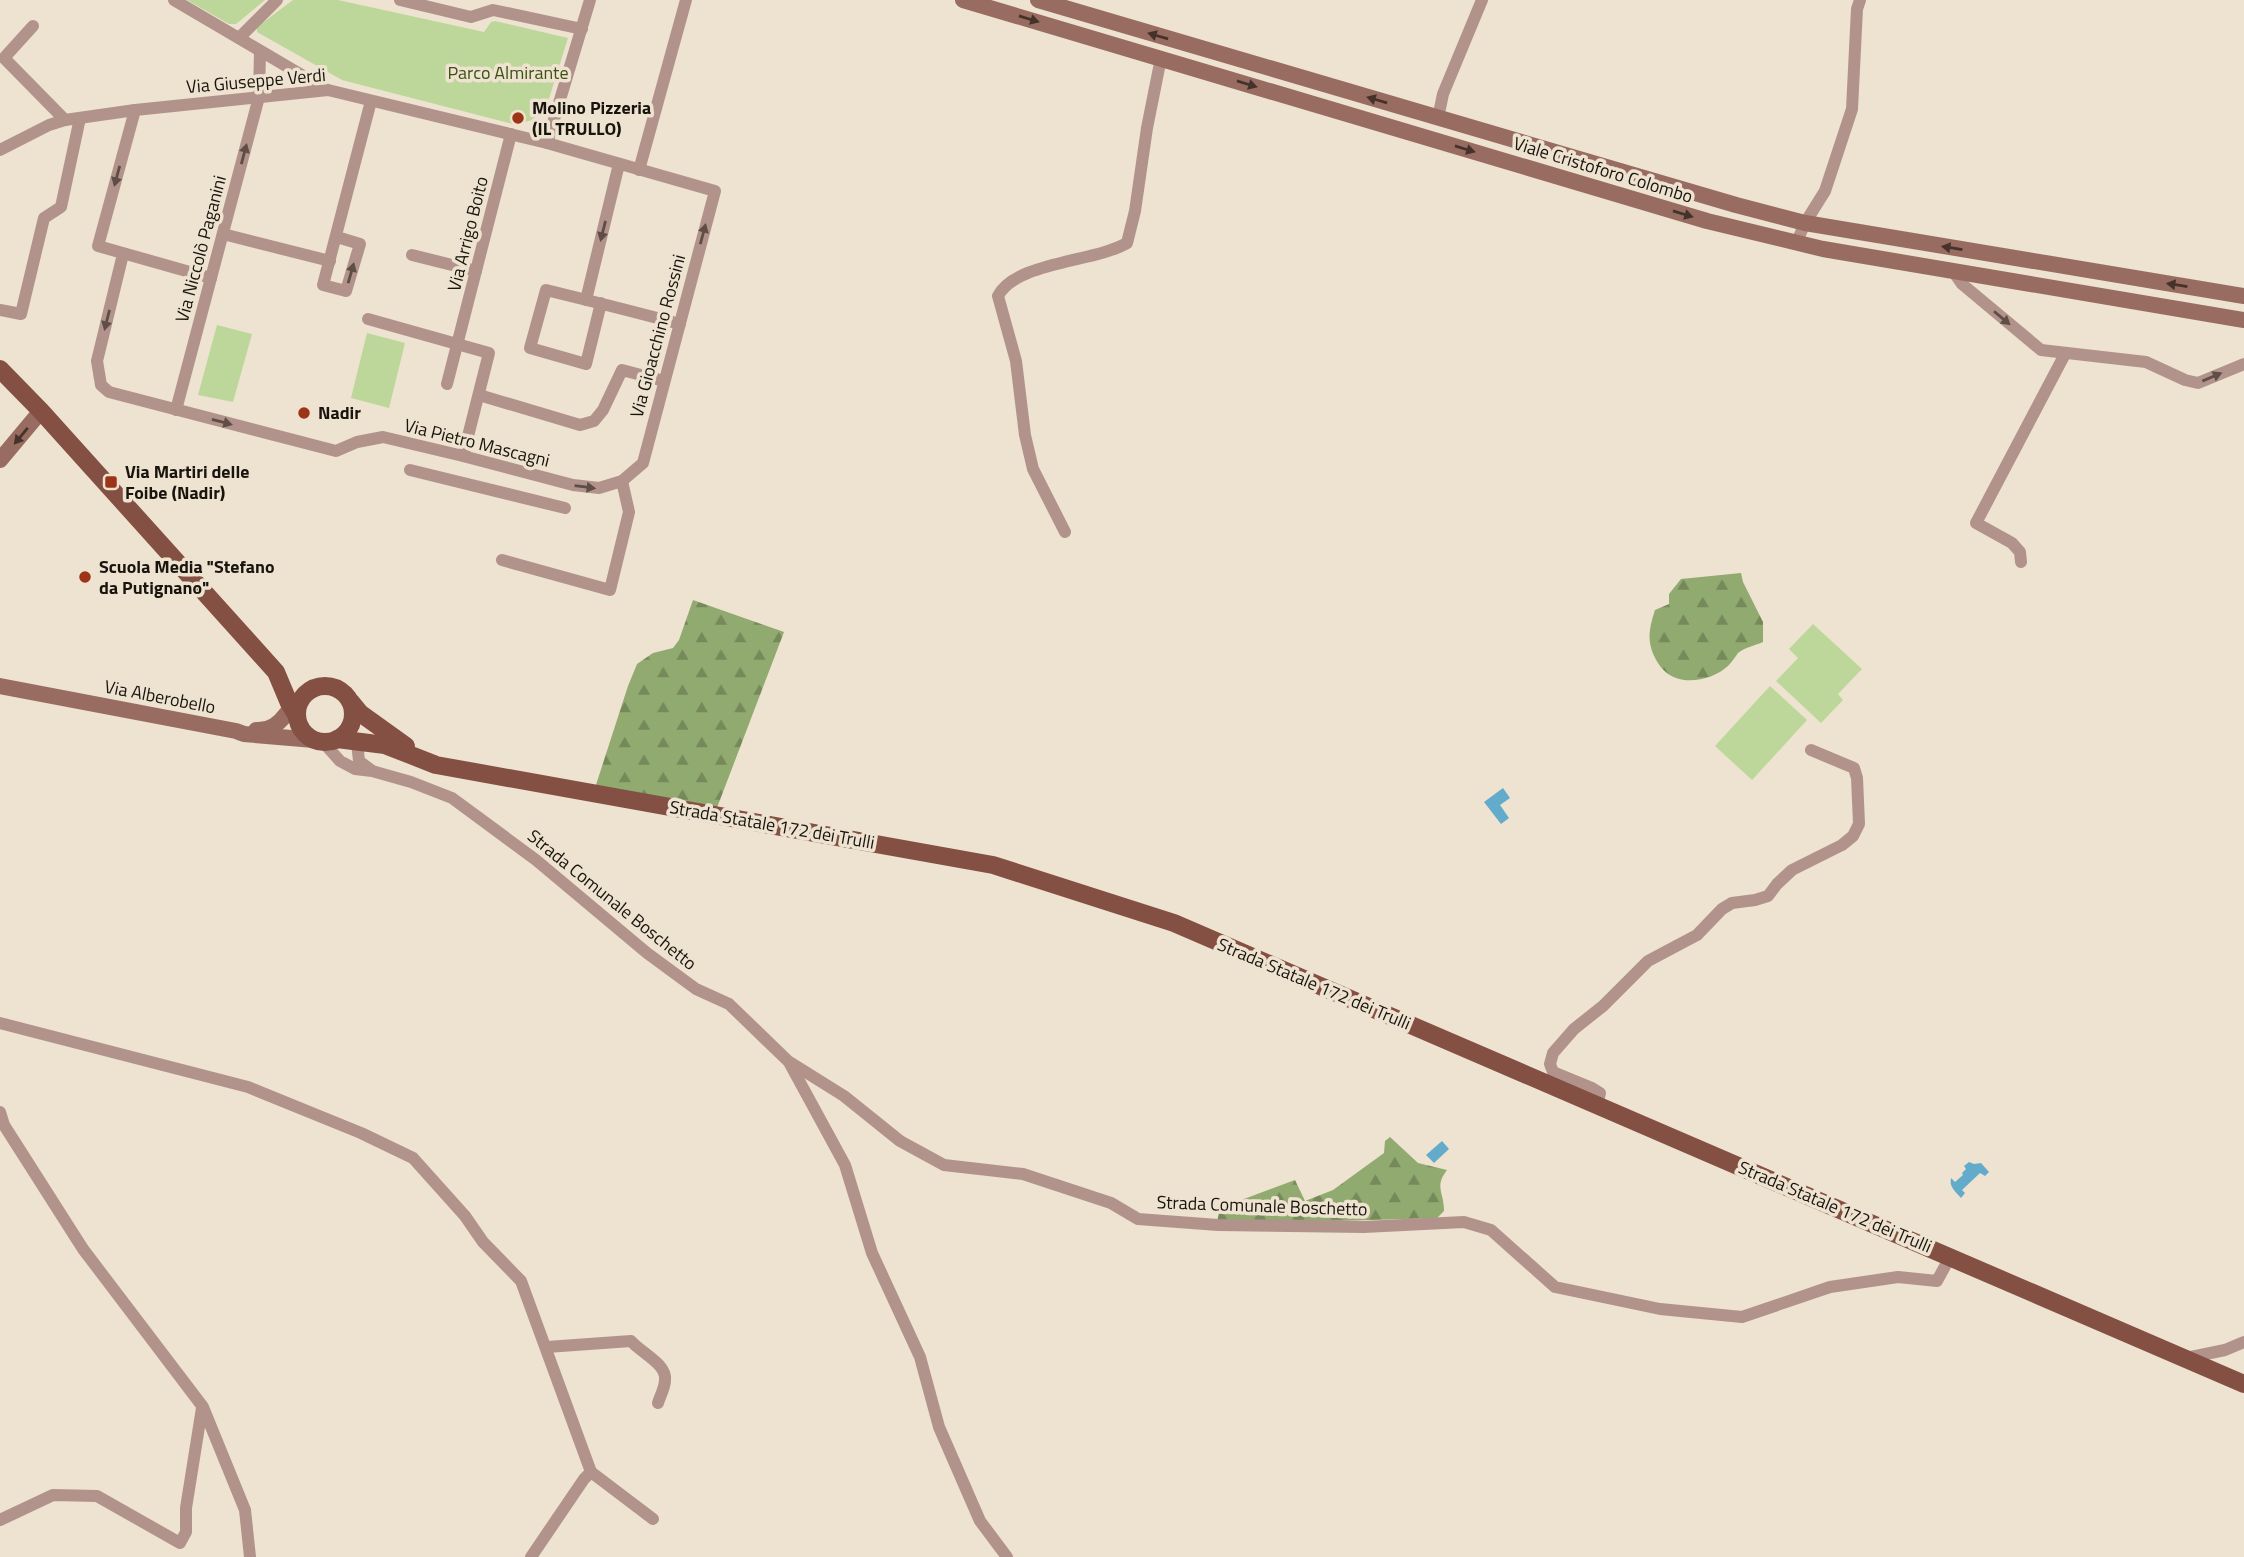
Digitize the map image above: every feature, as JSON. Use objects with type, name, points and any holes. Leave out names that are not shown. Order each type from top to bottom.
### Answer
[{"type":"main road","name":"Viale Cristoforo Colombo","points":[[964,0],[1694,217],[1796,244],[2244,320]]},
{"type":"main road","name":"Viale Cristoforo Colombo","points":[[1038,0],[1805,223],[2244,296]]},
{"type":"main road","points":[[0,369],[276,672],[302,730],[324,740],[343,735],[352,722]]},
{"type":"main road","points":[[0,460],[41,411]]},
{"type":"main road","points":[[276,672],[303,684],[337,688],[360,713],[436,765]]},
{"type":"main road","name":"Via Alberobello","points":[[0,686],[244,734],[324,740]]},
{"type":"main road","points":[[236,731],[261,731],[271,728],[281,722],[302,696],[318,686]]},
{"type":"main road","points":[[351,702],[357,742]]},
{"type":"main road","name":"Strada Statale 172 dei Trulli","points":[[324,740],[385,745],[436,765],[993,864],[1174,923],[2244,1384]]},
{"type":"street","points":[[174,0],[328,90]]},
{"type":"street","points":[[239,38],[277,0]]},
{"type":"street","points":[[400,0],[471,17],[493,10],[582,29]]},
{"type":"street","points":[[547,143],[590,0]]},
{"type":"street","points":[[639,170],[687,0]]},
{"type":"street","points":[[1438,118],[1447,83],[1482,0]]},
{"type":"street","points":[[1796,244],[1805,223],[1825,191],[1852,108],[1857,9],[1860,0]]},
{"type":"street","points":[[1071,32],[1077,12]]},
{"type":"street","points":[[33,26],[4,58],[65,120]]},
{"type":"street","name":"Via Niccolò Paganini","points":[[176,410],[259,97],[260,51]]},
{"type":"street","points":[[1065,532],[1033,469],[1025,435],[1016,361],[998,296],[1003,287],[1040,269],[1096,256],[1126,243],[1135,211],[1161,58]]},
{"type":"street","name":"Via Giuseppe Verdi","points":[[0,150],[49,125],[65,120],[328,90],[547,143],[715,191]]},
{"type":"street","points":[[337,237],[360,244],[346,291],[323,285],[371,101]]},
{"type":"street","points":[[135,110],[98,247],[211,278]]},
{"type":"street","points":[[0,310],[21,314],[44,218],[61,207],[80,118]]},
{"type":"street","name":"Via Arrigo Boito","points":[[447,384],[512,134]]},
{"type":"street","points":[[586,300],[619,164]]},
{"type":"street","name":"Via Gioacchino Rossini","points":[[622,481],[643,463],[715,191]]},
{"type":"street","points":[[223,234],[330,261]]},
{"type":"street","name":"Via Pietro Mascagni","points":[[124,254],[97,361],[101,385],[108,392],[337,451],[357,442],[383,437],[573,485],[599,488],[622,481]]},
{"type":"street","points":[[412,255],[476,271]]},
{"type":"street","points":[[1953,271],[1962,284],[2041,350],[2146,362],[2198,383],[2244,363]]},
{"type":"street","points":[[601,303],[586,364],[530,348],[546,290],[601,303],[680,324]]},
{"type":"street","points":[[368,319],[489,353],[463,456]]},
{"type":"street","points":[[2021,562],[2020,552],[2012,543],[1976,523],[2065,354]]},
{"type":"street","points":[[479,395],[580,425],[594,421],[603,410],[622,370],[664,382]]},
{"type":"street","points":[[410,470],[565,508]]},
{"type":"street","points":[[524,498],[531,474]]},
{"type":"street","points":[[502,561],[610,590],[629,512],[622,481]]},
{"type":"street","name":"Strada Comunale Boschetto","points":[[324,740],[340,761],[355,769],[411,782],[452,798],[536,860],[647,953],[696,989],[729,1004],[788,1061],[844,1096],[900,1141],[944,1165],[1023,1174],[1111,1203],[1138,1219],[1218,1225],[1364,1227],[1464,1222],[1492,1230],[1555,1287],[1660,1309],[1742,1317],[1830,1287],[1898,1277],[1937,1281],[1950,1256]]},
{"type":"street","points":[[357,742],[359,761],[372,771]]},
{"type":"street","points":[[1597,1105],[1600,1094],[1553,1072],[1550,1064],[1553,1053],[1574,1029],[1603,1006],[1648,961],[1697,934],[1722,909],[1732,903],[1755,901],[1768,896],[1792,870],[1842,845],[1853,836],[1859,824],[1854,768],[1811,750]]},
{"type":"street","points":[[0,1023],[248,1087],[361,1133],[413,1158],[465,1216],[503,1265],[521,1281],[591,1472],[653,1520]]},
{"type":"street","points":[[788,1061],[845,1165],[872,1253],[920,1357],[939,1427],[980,1521],[1007,1557]]},
{"type":"street","points":[[0,1112],[4,1125],[83,1249],[203,1406],[245,1510],[250,1557]]},
{"type":"street","points":[[547,1347],[631,1341],[658,1365],[665,1375],[666,1382],[658,1403]]},
{"type":"street","points":[[2186,1358],[2225,1350],[2244,1342]]},
{"type":"street","points":[[0,1520],[53,1495],[97,1496],[180,1543],[186,1532],[186,1508],[203,1406]]},
{"type":"street","points":[[531,1557],[591,1472]]},
{"type":"green space","points":[[187,0],[265,0],[236,24],[229,24]]},
{"type":"green space","name":"Parco Almirante","points":[[293,0],[338,0],[484,32],[491,22],[495,21],[568,38],[547,105],[533,120],[513,124],[342,80],[257,32],[257,27]]},
{"type":"green space","points":[[217,325],[252,334],[233,402],[198,395]]},
{"type":"green space","points":[[367,333],[405,343],[389,408],[351,398]]},
{"type":"green space","points":[[1741,573],[1763,622],[1763,642],[1741,651],[1728,666],[1703,679],[1684,680],[1667,673],[1655,658],[1650,645],[1655,610],[1669,604],[1669,594],[1681,579]]},
{"type":"green space","points":[[693,600],[784,632],[715,813],[594,791],[637,664],[653,653],[673,648],[679,640]]},
{"type":"green space","points":[[1813,624],[1862,669],[1838,694],[1843,700],[1821,723],[1776,681],[1798,658],[1789,649]]},
{"type":"green space","points":[[1770,686],[1807,720],[1752,780],[1715,746]]},
{"type":"green space","points":[[1390,1137],[1418,1163],[1447,1170],[1440,1185],[1444,1211],[1437,1218],[1217,1222],[1220,1208],[1295,1180],[1305,1201],[1333,1190],[1384,1153],[1385,1141]]},
{"type":"water","points":[[1503,788],[1510,798],[1500,805],[1509,818],[1501,824],[1484,802]]},
{"type":"water","points":[[1442,1141],[1449,1149],[1434,1163],[1426,1155]]},
{"type":"water","points":[[1969,1162],[1981,1163],[1989,1172],[1985,1176],[1980,1173],[1962,1190],[1965,1193],[1961,1198],[1952,1186],[1951,1178],[1955,1182],[1963,1175],[1966,1169],[1964,1166]]},
{"type":"place","name":"Molino Pizzeria (IL TRULLO)","points":[[518,118]]},
{"type":"place","name":"Nadir","points":[[304,413]]},
{"type":"place","name":"Via Martiri delle Foibe (Nadir)","points":[[111,482]]},
{"type":"place","name":"Scuola Media \"Stefano da Putignano\"","points":[[85,577]]}]
